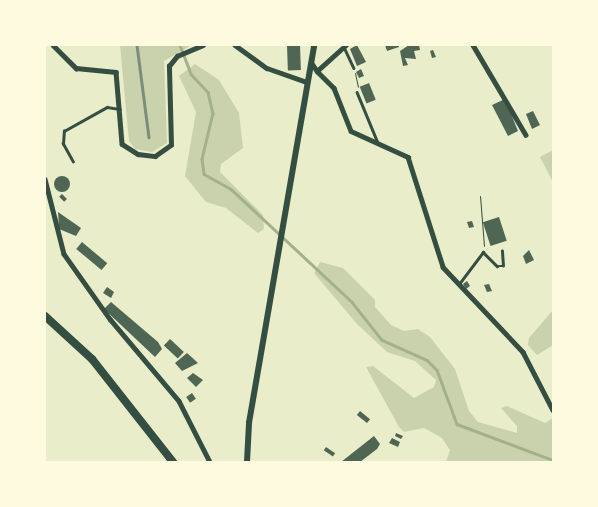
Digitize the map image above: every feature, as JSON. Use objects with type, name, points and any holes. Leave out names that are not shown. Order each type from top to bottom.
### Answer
[{"type":"highway","points":[[45,316],[92,359],[173,462]]},
{"type":"street","points":[[53,45],[76,68],[116,72],[121,109],[120,136],[126,149],[149,156],[163,153],[171,145],[167,86],[169,66],[177,56],[203,45]]},
{"type":"street","points":[[235,45],[267,68],[307,82]]},
{"type":"street","points":[[248,462],[249,423],[314,45]]},
{"type":"street","points":[[473,45],[526,134]]},
{"type":"street","points":[[317,71],[344,46]]},
{"type":"street","points":[[311,62],[334,88],[351,131],[408,157],[443,267],[523,352],[553,410]]},
{"type":"street","points":[[45,180],[64,254],[110,319],[179,401],[210,462]]},
{"type":"lane","points":[[344,46],[354,68]]},
{"type":"lane","points":[[357,92],[378,143]]},
{"type":"lane","points":[[73,162],[63,144],[64,131],[107,106],[121,109]]},
{"type":"lane","points":[[459,284],[483,252],[501,267],[505,263],[502,251]]},
{"type":"path","points":[[354,68],[357,92]]},
{"type":"path","points":[[480,196],[483,252]]},
{"type":"green space","points":[[120,45],[192,45],[164,61],[167,143],[152,152],[135,149],[129,141]]},
{"type":"green space","points":[[195,64],[219,80],[239,113],[243,148],[221,164],[220,172],[263,215],[264,229],[258,233],[226,208],[206,202],[185,176],[196,112],[179,76]]},
{"type":"green space","points":[[553,150],[553,182],[540,157]]},
{"type":"green space","points":[[320,262],[343,268],[375,300],[375,307],[391,325],[404,331],[418,329],[430,337],[455,369],[469,411],[478,422],[517,433],[517,426],[501,408],[507,406],[545,423],[553,418],[553,462],[446,462],[450,450],[442,438],[424,428],[404,432],[399,427],[366,367],[373,366],[414,398],[434,387],[436,380],[415,361],[387,352],[357,324],[314,273]]},
{"type":"green space","points":[[553,310],[553,345],[537,355],[528,345],[529,338]]},
{"type":"building","points":[[287,45],[300,45],[301,70],[288,70]]},
{"type":"building","points":[[357,45],[366,62],[357,66],[350,49]]},
{"type":"building","points":[[385,45],[399,45],[399,47],[387,51]]},
{"type":"building","points":[[409,45],[419,45],[420,50],[414,51],[416,59],[405,58],[408,65],[403,66],[400,51]]},
{"type":"building","points":[[433,50],[436,57],[432,58],[430,51]]},
{"type":"building","points":[[361,69],[364,76],[359,78],[356,72]]},
{"type":"building","points":[[369,83],[376,100],[366,103],[360,87]]},
{"type":"building","points":[[505,99],[518,131],[508,136],[492,105]]},
{"type":"building","points":[[533,111],[540,125],[532,129],[526,114]]},
{"type":"building","points":[[62,176],[70,184],[62,192],[54,184]]},
{"type":"building","points":[[62,194],[67,199],[64,202],[59,197]]},
{"type":"building","points":[[58,212],[81,228],[76,236],[59,229]]},
{"type":"building","points":[[499,217],[507,241],[491,246],[483,222]]},
{"type":"building","points":[[472,221],[474,227],[469,228],[467,222]]},
{"type":"building","points":[[82,242],[107,263],[101,270],[76,249]]},
{"type":"building","points":[[529,250],[534,260],[526,264],[523,256]]},
{"type":"building","points":[[467,281],[470,286],[466,289],[463,284]]},
{"type":"building","points":[[489,284],[492,291],[487,292],[484,285]]},
{"type":"building","points":[[107,287],[114,292],[111,298],[103,293]]},
{"type":"building","points":[[111,302],[158,342],[162,349],[155,357],[104,309]]},
{"type":"building","points":[[170,339],[184,352],[178,359],[164,346]]},
{"type":"building","points":[[187,353],[198,363],[182,371],[175,363]]},
{"type":"building","points":[[193,373],[203,380],[196,387],[187,378]]},
{"type":"building","points":[[192,393],[196,399],[190,403],[186,397]]},
{"type":"building","points":[[360,411],[370,419],[367,423],[357,415]]},
{"type":"building","points":[[396,433],[403,436],[401,439],[395,436]]},
{"type":"building","points":[[374,436],[380,444],[377,449],[360,462],[341,462]]},
{"type":"building","points":[[392,438],[400,442],[398,447],[389,443]]},
{"type":"building","points":[[326,447],[335,453],[333,456],[324,450]]},
{"type":"waterway","points":[[180,45],[191,74],[208,92],[213,113],[202,159],[204,174],[231,189],[352,302],[382,340],[427,360],[437,370],[457,424],[553,460]]},
{"type":"railway","points":[[137,45],[149,137]]}]
